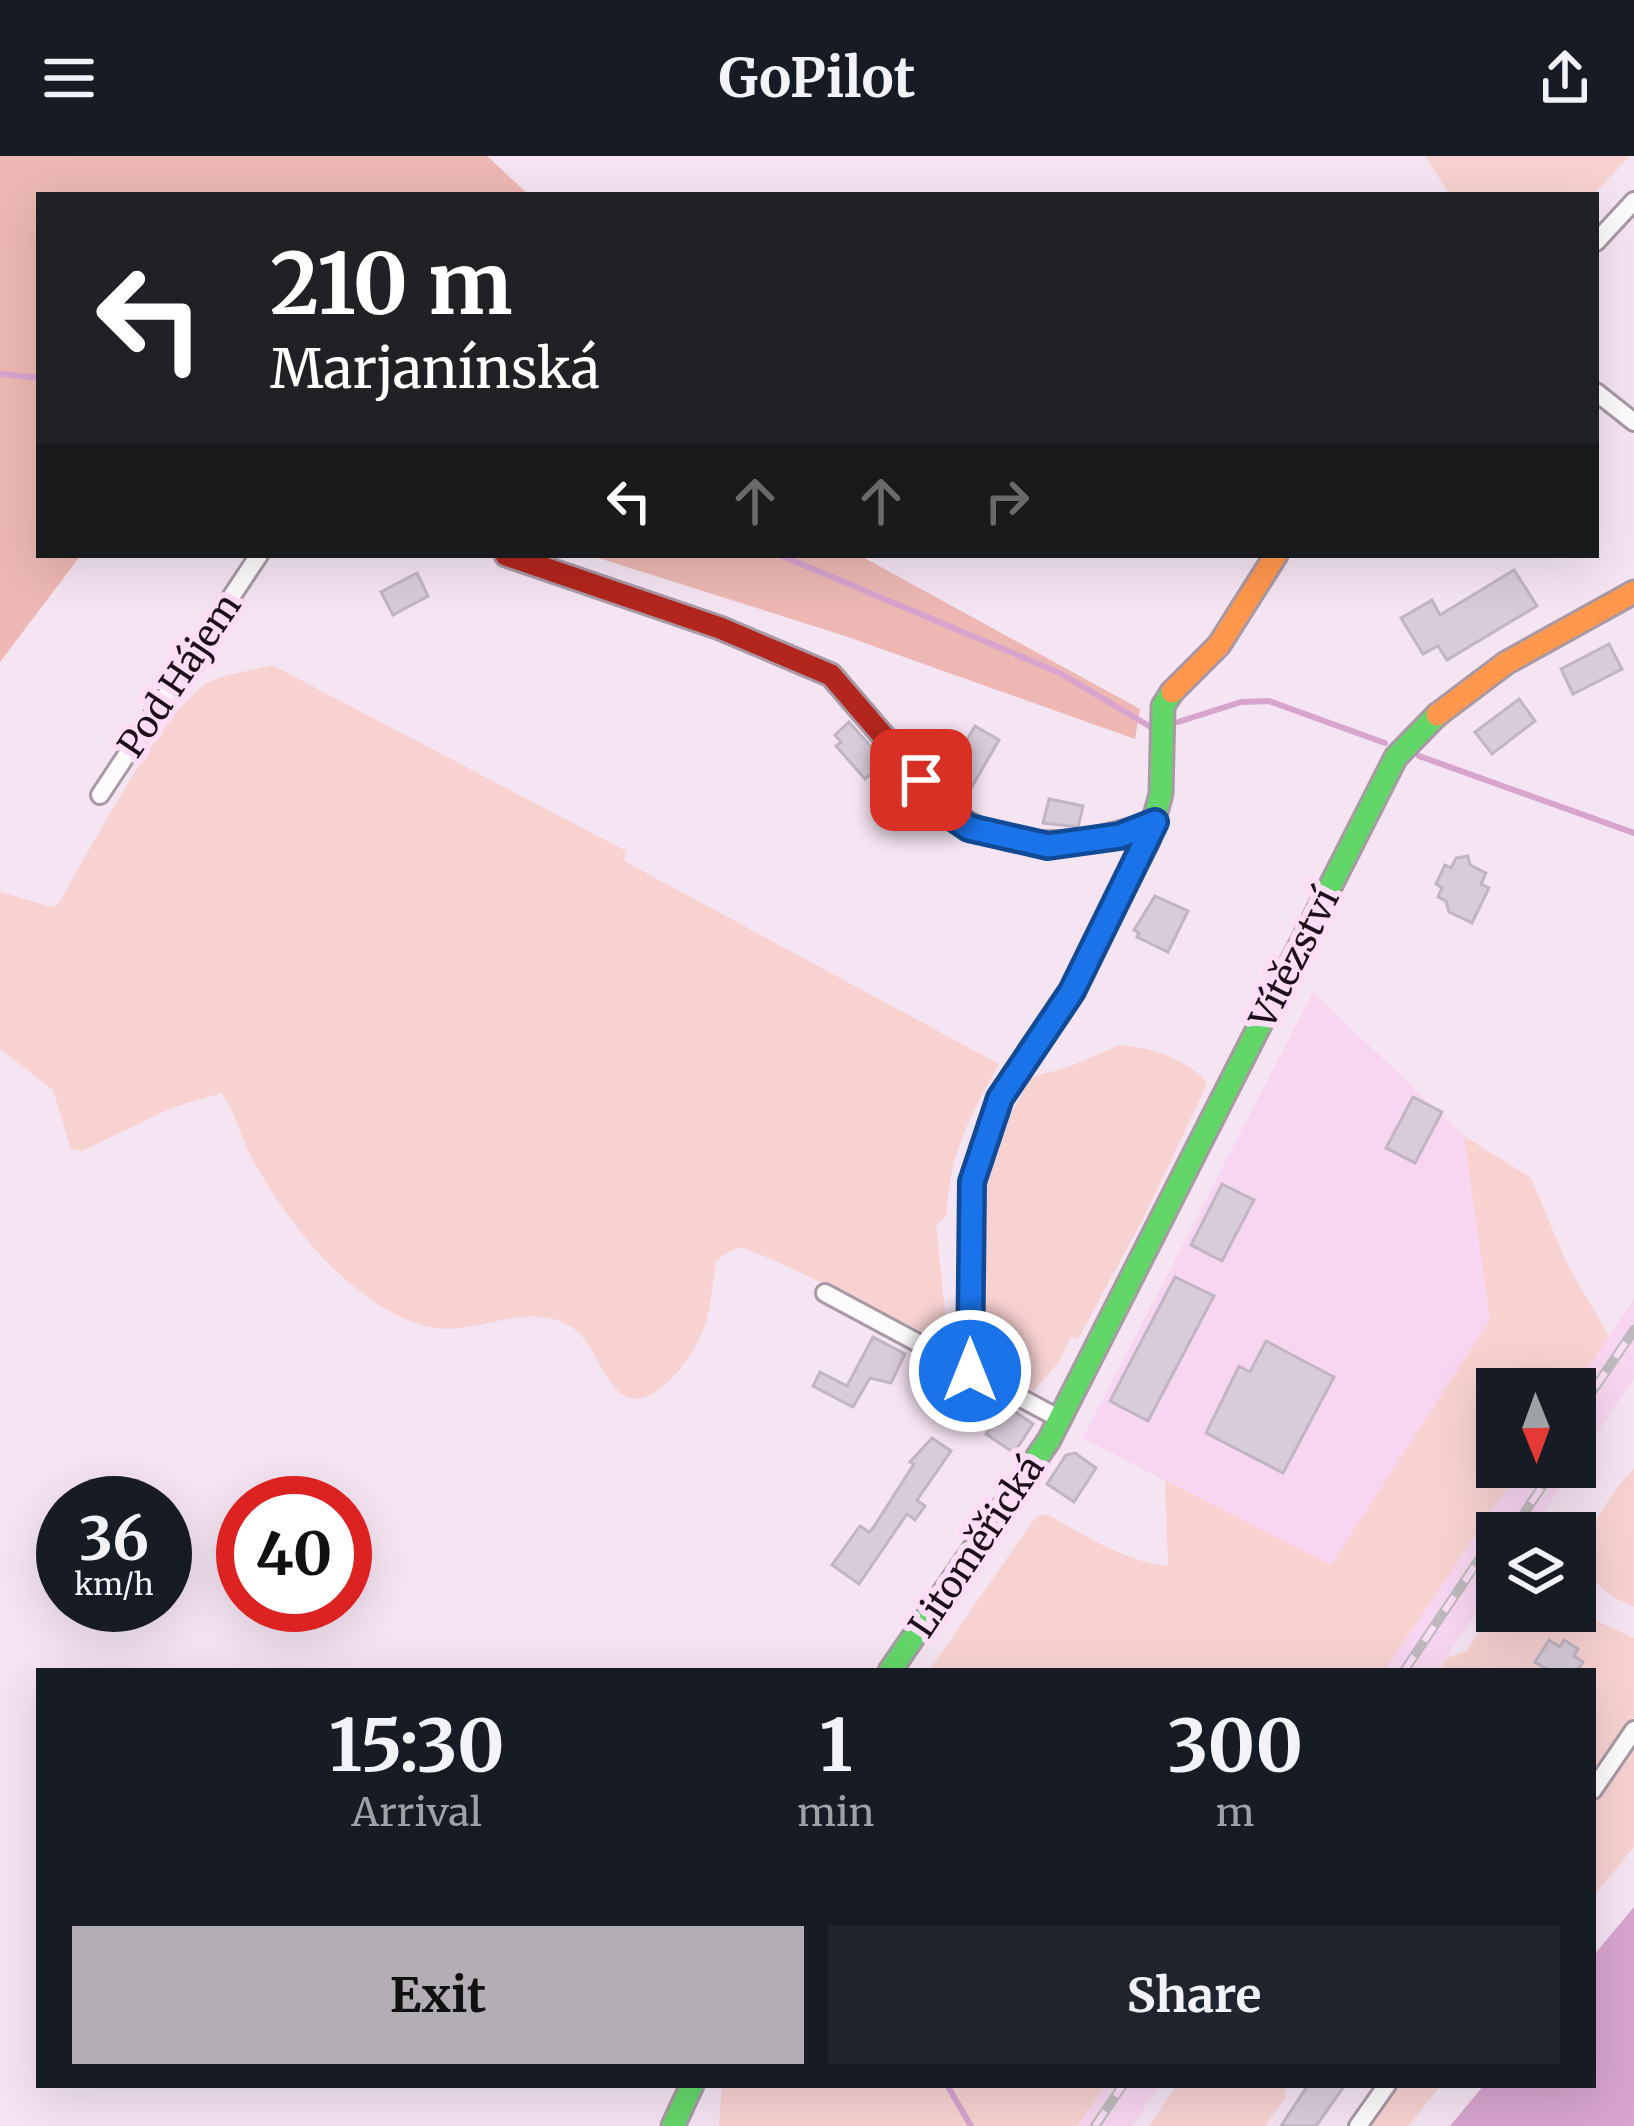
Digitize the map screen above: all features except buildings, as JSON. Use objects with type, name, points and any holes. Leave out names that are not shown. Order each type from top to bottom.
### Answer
[{"type":"street","points":[[1599,239],[1634,200]]},
{"type":"street","points":[[1599,394],[1634,422]]},
{"type":"street","name":"Pod Hájem","points":[[100,795],[257,558]]},
{"type":"street","points":[[515,558],[720,628],[831,675],[950,815],[969,828],[1048,846],[1120,836],[1155,822]]},
{"type":"street","points":[[970,1371],[972,1182],[1000,1098],[1072,991],[1155,822],[1163,706],[1178,682],[1219,645],[1274,558]]},
{"type":"street","name":"Vítězství","points":[[1060,1419],[1396,757],[1424,723],[1461,693],[1634,592]]},
{"type":"street","points":[[825,1293],[1060,1419]]},
{"type":"street","name":"Litoměřická","points":[[892,1668],[1060,1419]]},
{"type":"street","points":[[1596,1786],[1631,1735]]},
{"type":"street","points":[[674,2126],[691,2088]]},
{"type":"street","points":[[1358,2126],[1385,2088]]},
{"type":"shaded area","points":[[0,156],[487,156],[526,192],[36,192],[36,558],[79,558],[0,662]]},
{"type":"shaded area","points":[[1425,156],[1630,156],[1596,192],[1448,192]]},
{"type":"shaded area","points":[[598,558],[864,558],[1140,709],[1135,739],[845,636]]},
{"type":"shaded area","points":[[272,665],[626,851],[624,861],[999,1064],[963,1136],[947,1214],[936,1226],[946,1321],[937,1331],[926,1333],[741,1248],[716,1262],[705,1325],[689,1357],[655,1392],[629,1397],[610,1382],[584,1338],[551,1318],[533,1316],[443,1329],[397,1315],[370,1299],[321,1256],[279,1203],[221,1093],[174,1107],[82,1151],[71,1149],[53,1090],[0,1049],[0,892],[52,907],[59,903],[128,783],[192,696],[216,679]]},
{"type":"shaded area","points":[[1313,992],[1464,1136],[1490,1320],[1331,1566],[1083,1438]]},
{"type":"shaded area","points":[[1120,1045],[1180,1062],[1200,1075],[1206,1083],[1204,1091],[1078,1339],[1072,1336],[1057,1364],[1033,1391],[1019,1381],[986,1339],[977,1319],[976,1199],[993,1146],[1031,1077]]},
{"type":"shaded area","points":[[1464,1136],[1531,1178],[1567,1264],[1609,1336],[1587,1368],[1476,1368],[1476,1488],[1507,1488],[1491,1512],[1476,1512],[1476,1534],[1386,1668],[931,1668],[1041,1515],[1121,1554],[1168,1566],[1165,1480],[1331,1565],[1490,1320]]},
{"type":"shaded area","points":[[1634,1299],[1634,1378],[1596,1435],[1596,1368],[1587,1368]]},
{"type":"shaded area","points":[[1634,1468],[1634,1607],[1609,1594],[1596,1580],[1596,1522]]},
{"type":"shaded area","points":[[1507,1488],[1560,1488],[1544,1512],[1491,1512]]},
{"type":"shaded area","points":[[1476,1534],[1476,1613],[1439,1668],[1386,1668]]},
{"type":"shaded area","points":[[1596,1621],[1634,1638],[1634,1717],[1596,1771],[1596,1668],[1440,1668],[1447,1658],[1467,1651],[1479,1632],[1596,1632]]},
{"type":"shaded area","points":[[1634,1752],[1634,1847],[1596,1892],[1596,1801]]},
{"type":"shaded area","points":[[1634,1907],[1634,2126],[1450,2126],[1482,2088],[1596,2088],[1596,1952]]},
{"type":"shaded area","points":[[722,2088],[1104,2088],[1078,2126],[719,2126]]},
{"type":"shaded area","points":[[1104,2088],[1158,2088],[1132,2126],[1079,2126]]},
{"type":"shaded area","points":[[1175,2088],[1287,2088],[1265,2126],[1149,2126]]},
{"type":"shaded area","points":[[1393,2088],[1439,2088],[1408,2126],[1364,2126]]},
{"type":"waterway","points":[[0,374],[36,378]]},
{"type":"waterway","points":[[787,558],[1060,673],[1154,729]]},
{"type":"waterway","points":[[1178,722],[1241,702],[1269,701],[1385,743]]},
{"type":"waterway","points":[[1419,756],[1634,833]]},
{"type":"waterway","points":[[949,2088],[971,2126]]},
{"type":"railway","points":[[1596,1386],[1634,1330]]},
{"type":"railway","points":[[1525,1512],[1541,1488]]},
{"type":"railway","points":[[1406,1668],[1476,1564]]},
{"type":"railway","points":[[1095,2126],[1121,2088]]},
{"type":"traffic: fast","points":[[970,1371],[972,1182],[1000,1098],[1072,991],[1148,841],[1161,794],[1163,706],[1172,692]]},
{"type":"traffic: fast","points":[[892,1668],[1049,1440],[1396,757],[1437,715]]},
{"type":"traffic: fast","points":[[933,794],[956,815],[1008,839],[1067,842],[1155,822]]},
{"type":"traffic: fast","points":[[673,2126],[691,2088]]},
{"type":"traffic: slow","points":[[1172,692],[1219,645],[1274,558]]},
{"type":"traffic: slow","points":[[1437,715],[1506,663],[1634,592]]},
{"type":"traffic: jam","points":[[515,558],[720,628],[831,675],[933,794]]},
{"type":"route","points":[[921,780],[950,815],[969,828],[1048,846],[1120,836],[1155,822],[1072,991],[1000,1098],[972,1182],[970,1371]]}]
